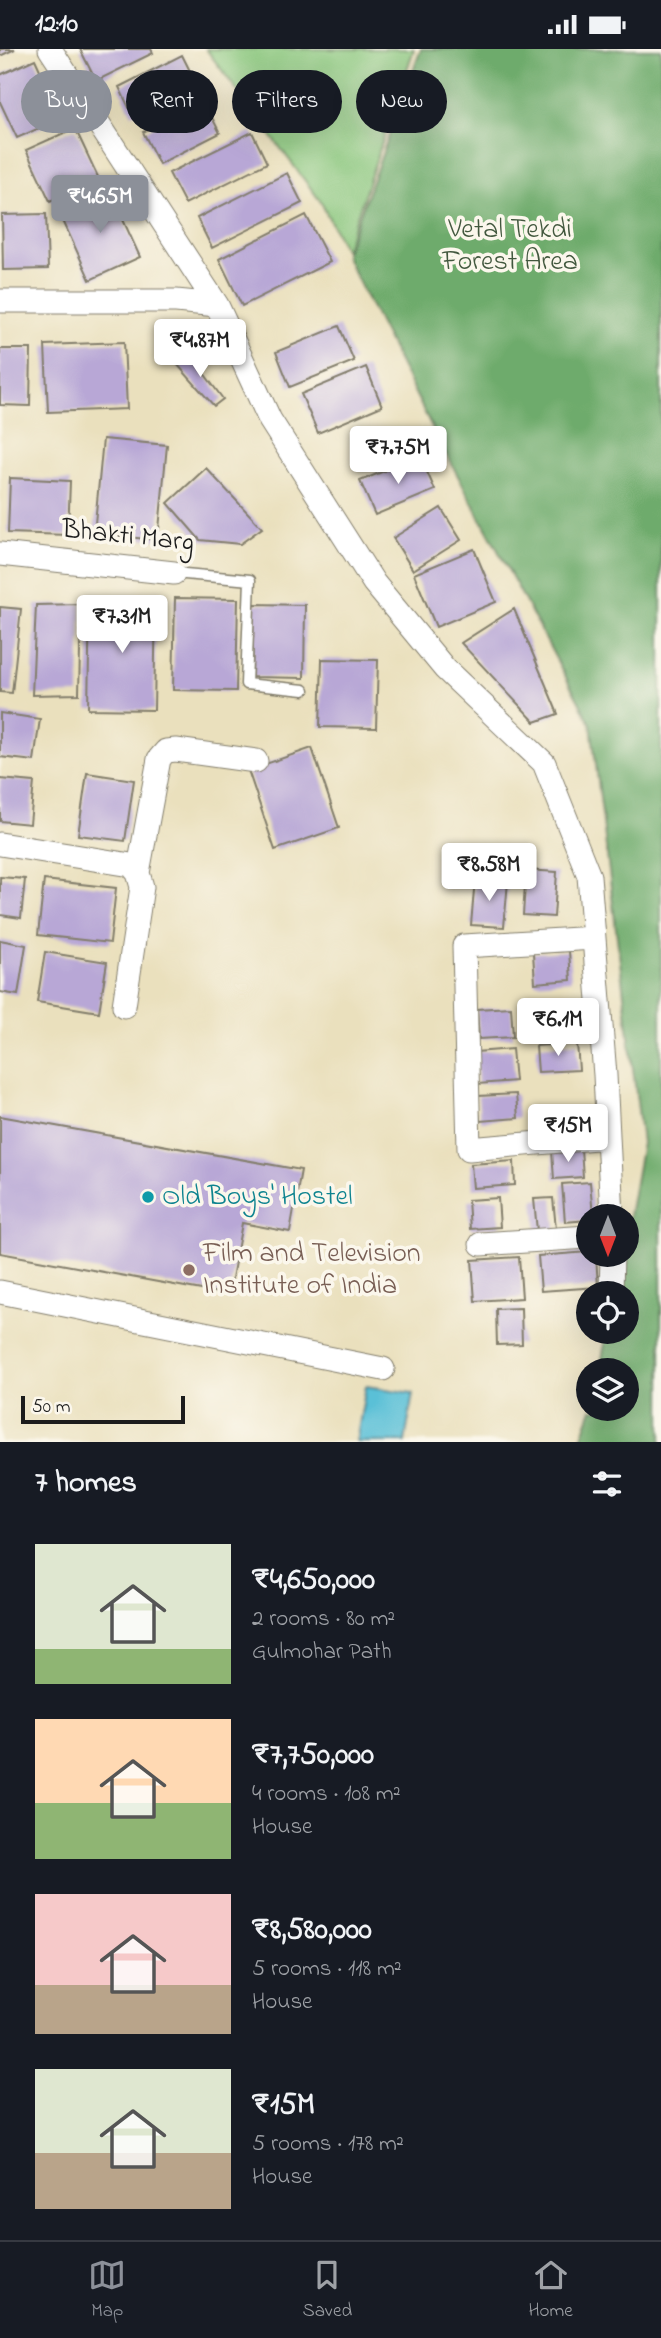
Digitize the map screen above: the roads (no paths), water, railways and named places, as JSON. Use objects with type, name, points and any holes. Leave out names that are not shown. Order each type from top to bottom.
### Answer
[{"type":"street","points":[[50,49],[217,305],[270,420],[374,583],[445,669],[544,764],[589,876],[611,1204]]},
{"type":"street","points":[[0,301],[176,301],[217,305]]},
{"type":"street","name":"Bhakti Marg","points":[[0,554],[174,573]]},
{"type":"street","points":[[138,873],[159,759],[166,751],[256,761]]},
{"type":"street","points":[[0,844],[131,865],[138,873],[142,887],[124,1006]]},
{"type":"street","points":[[594,938],[464,946],[469,1149],[608,1137]]},
{"type":"street","points":[[481,1244],[576,1238]]},
{"type":"street","points":[[0,1292],[383,1369]]},
{"type":"lane","name":"Bhakti Marg","points":[[174,573],[250,580],[246,684],[304,690]]},
{"type":"water","points":[[366,1386],[413,1393],[405,1442],[356,1442]]},
{"type":"place","name":"Old Boys' Hostel","points":[[148,1197]]},
{"type":"place","name":"Film and Television Institute of India","points":[[189,1270]]},
{"type":"park label","name":"Vetal Tekdi Forest Area","points":[[510,246]]}]
